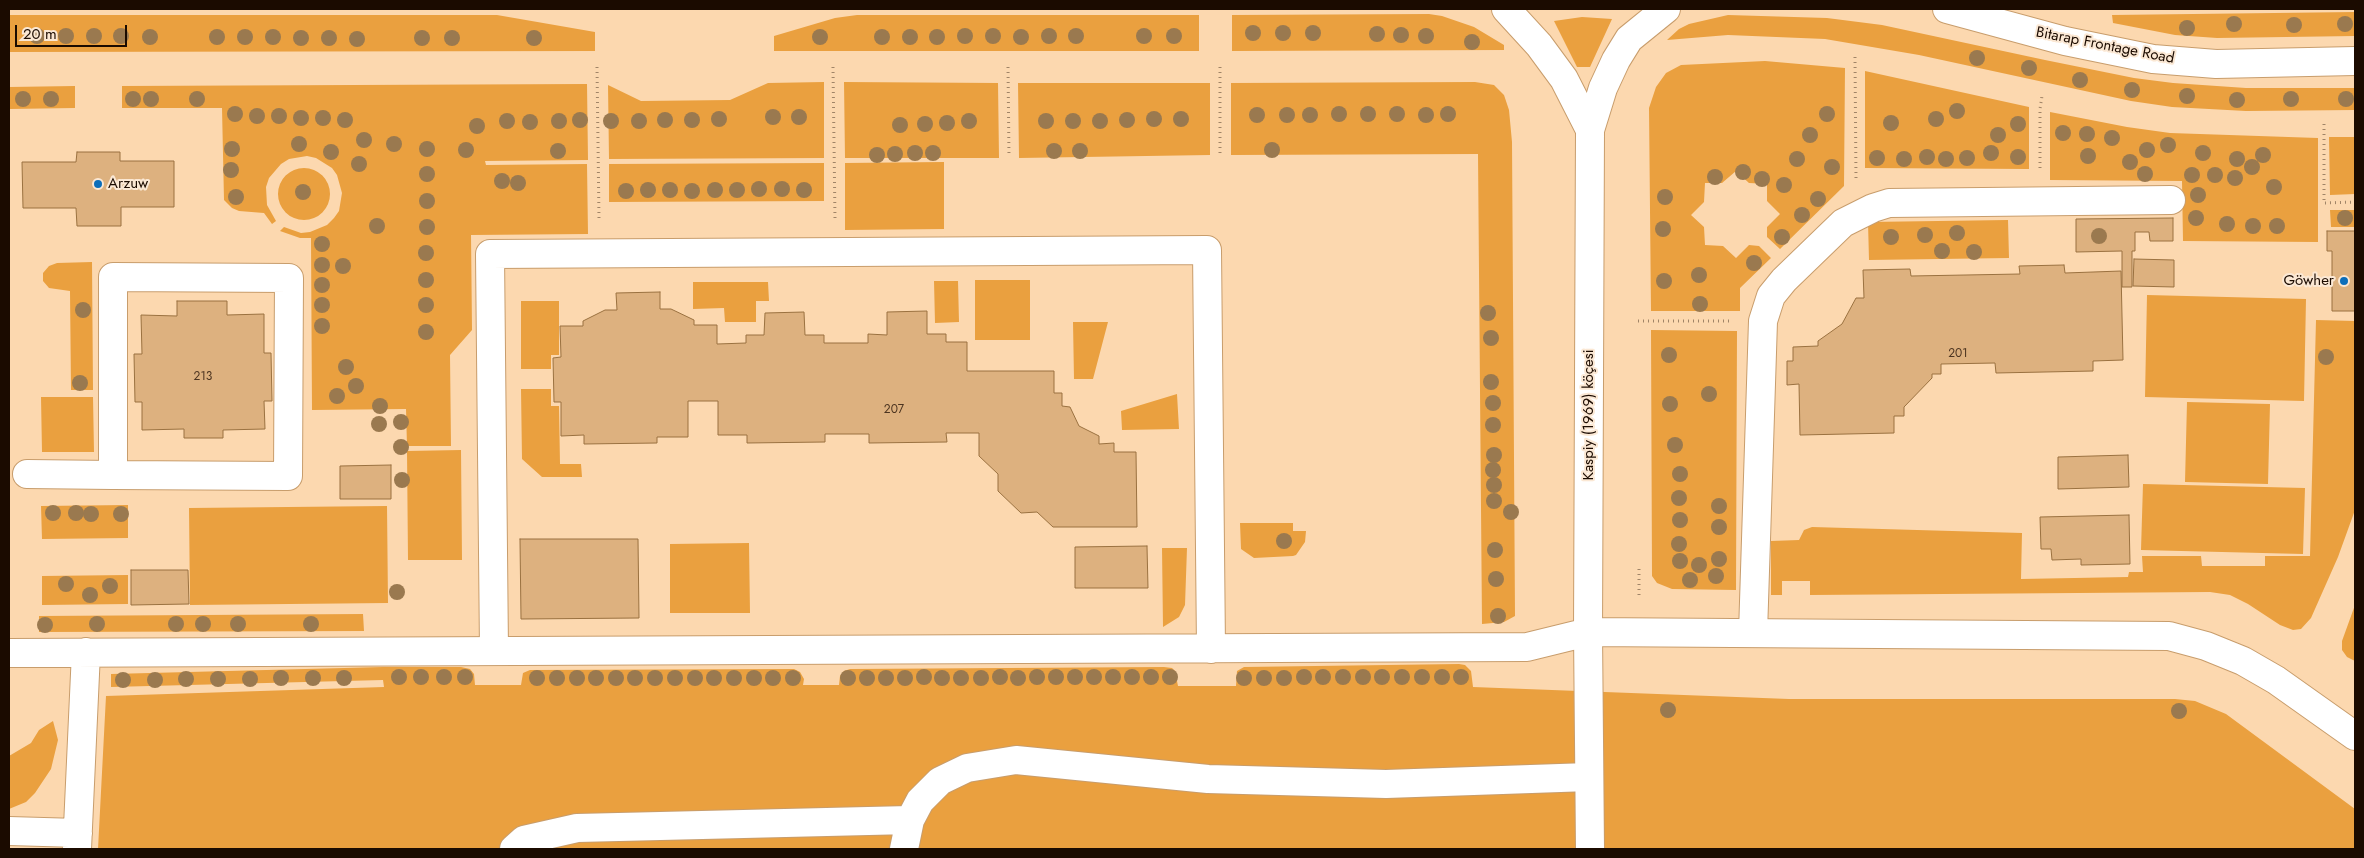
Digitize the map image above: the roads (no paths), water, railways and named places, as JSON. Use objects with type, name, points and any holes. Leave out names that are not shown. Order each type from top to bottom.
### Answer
[{"type":"street","name":"Kaspiy (1969) köçesi","points":[[1506,9],[1539,45],[1564,79],[1590,130],[1588,632],[1590,849]]},
{"type":"street","points":[[1590,130],[1603,88],[1616,60],[1629,40],[1666,9]]},
{"type":"street","name":"Bitarap Frontage Road","points":[[1947,9],[2064,41],[2153,59],[2216,64],[2355,61]]},
{"type":"street","points":[[1753,633],[1763,321],[1771,296],[1784,280],[1843,223],[1873,208],[1889,204],[2171,200]]},
{"type":"street","points":[[494,651],[490,254],[1207,250],[1211,649]]},
{"type":"street","points":[[27,474],[113,475],[288,476],[288,278],[113,277],[113,475]]},
{"type":"street","points":[[9,653],[1527,647],[1588,632],[2169,636],[2206,646],[2243,661],[2276,680],[2355,736]]},
{"type":"street","points":[[9,831],[77,841],[86,652]]},
{"type":"street","points":[[904,849],[910,820],[920,801],[940,781],[967,768],[1016,760],[1218,779],[1386,784],[1589,777]]},
{"type":"street","points":[[514,849],[524,840],[577,828],[910,820]]},
{"type":"place","name":"Arzuw","points":[[98,184]]},
{"type":"place","name":"Göwher","points":[[2344,281]]}]
